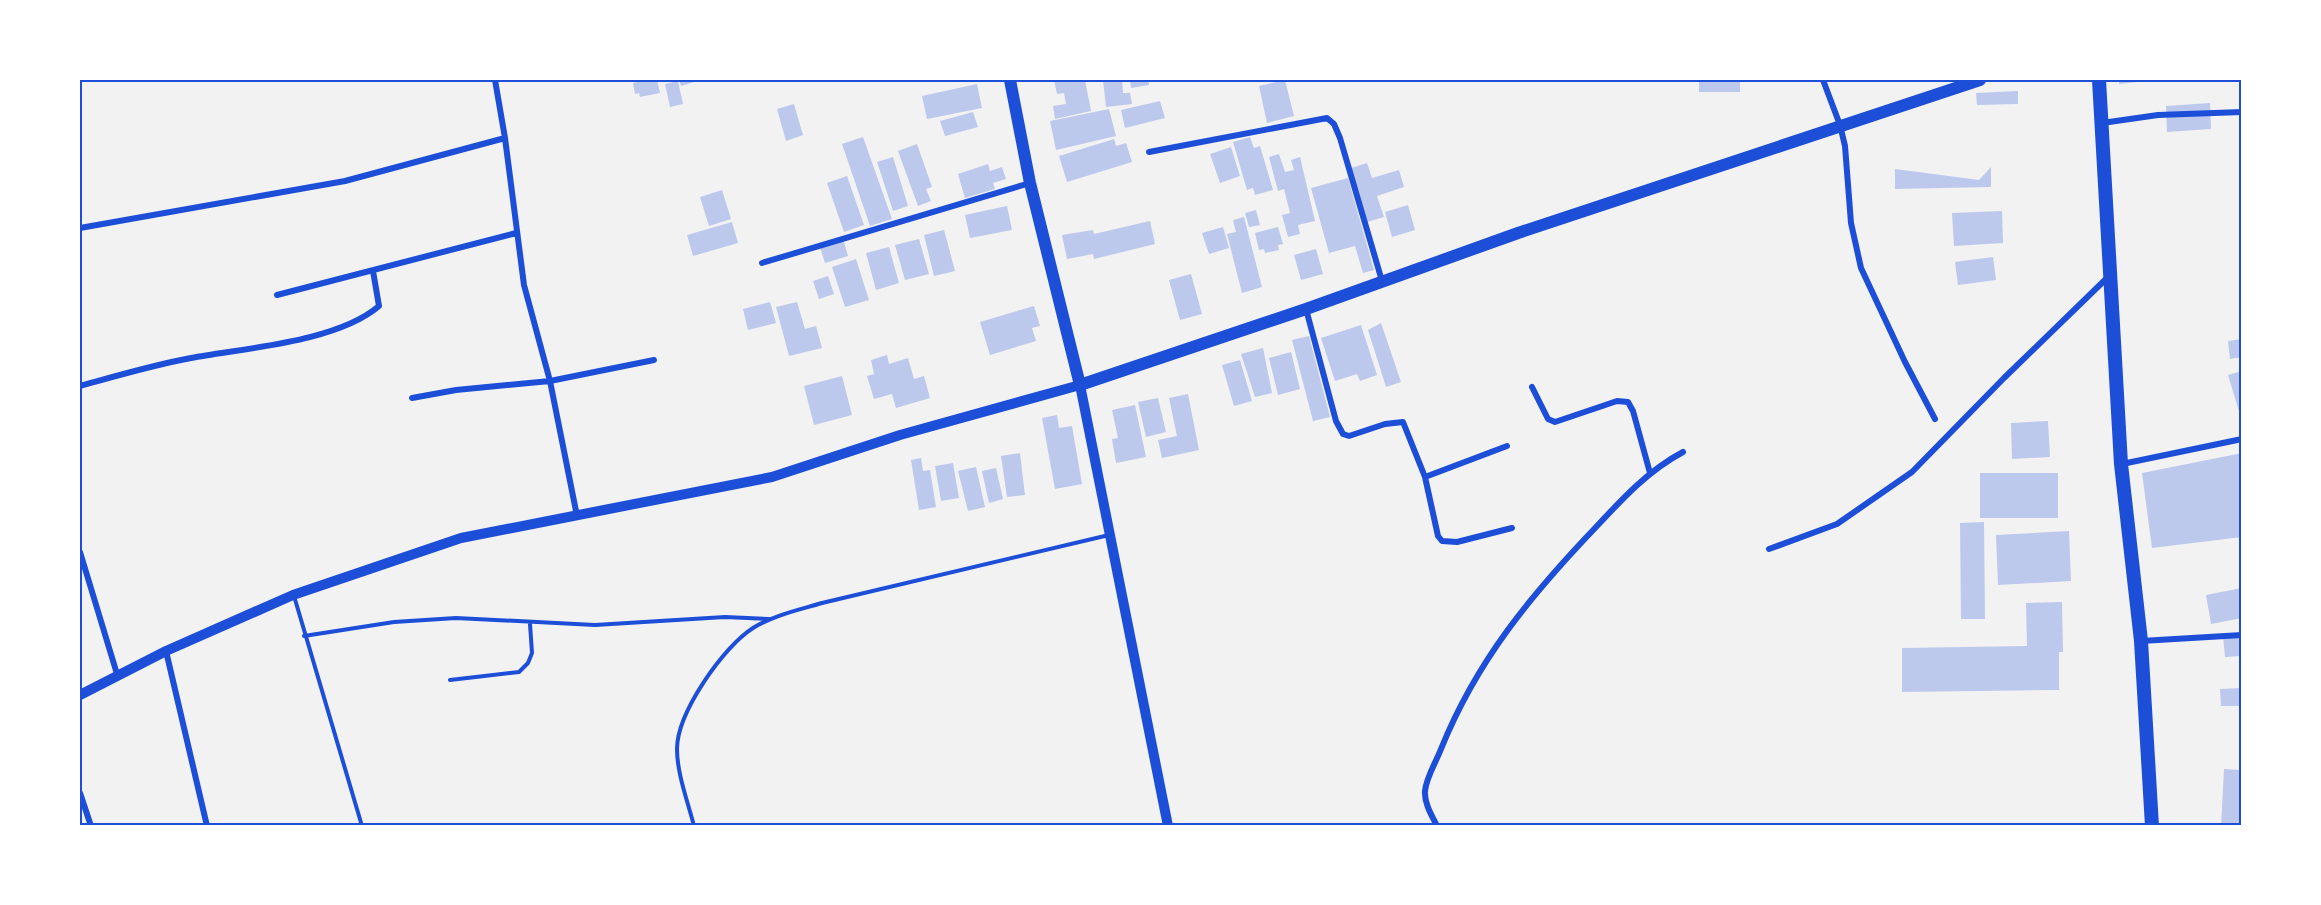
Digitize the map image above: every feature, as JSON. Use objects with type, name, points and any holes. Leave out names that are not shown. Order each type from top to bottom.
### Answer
[{"type":"main road","points":[[1010,80],[1030,183],[1080,385],[1840,125],[1980,80]]},
{"type":"main road","points":[[2098,80],[2121,464],[2141,641],[2152,825]]},
{"type":"street","points":[[495,80],[506,138],[516,233],[525,285],[550,381],[577,516]]},
{"type":"street","points":[[1822,80],[1840,125],[1851,223],[1861,268],[1905,363],[1935,419]]},
{"type":"street","points":[[2101,123],[2158,115],[2241,112]]},
{"type":"street","points":[[1149,152],[1327,118],[1334,124],[1340,138],[1382,281]]},
{"type":"street","points":[[80,228],[345,181],[506,138]]},
{"type":"street","points":[[762,263],[1030,183]]},
{"type":"street","points":[[277,296],[516,233]]},
{"type":"street","points":[[80,386],[189,358],[299,339],[344,325],[371,313],[379,306],[372,271]]},
{"type":"street","points":[[1769,549],[1837,524],[1912,472],[2109,276]]},
{"type":"street","points":[[1306,309],[1339,430],[1349,436],[1385,424],[1403,422],[1425,477],[1437,536],[1442,541],[1457,542],[1512,528]]},
{"type":"street","points":[[412,398],[456,390],[550,381],[654,360]]},
{"type":"street","points":[[80,695],[117,674],[293,595],[460,538],[772,477],[900,435],[1080,385],[1168,825]]},
{"type":"street","points":[[1532,387],[1546,416],[1555,422],[1617,401],[1628,402],[1633,411],[1650,473]]},
{"type":"street","points":[[2121,464],[2241,439]]},
{"type":"street","points":[[1425,477],[1507,446]]},
{"type":"street","points":[[1437,825],[1426,800],[1427,783],[1456,711],[1485,660],[1511,622],[1547,580],[1650,473],[1683,452]]},
{"type":"street","points":[[80,552],[117,674]]},
{"type":"street","points":[[2141,641],[2241,635]]},
{"type":"street","points":[[166,651],[207,825]]},
{"type":"street","points":[[80,793],[91,825]]},
{"type":"lane","points":[[694,825],[677,750],[686,713],[734,644],[754,627],[770,619],[822,603],[1110,535]]},
{"type":"lane","points":[[293,595],[362,825]]},
{"type":"lane","points":[[304,636],[394,622],[456,618],[530,624],[635,624],[725,616],[770,619]]},
{"type":"lane","points":[[450,680],[519,672],[528,663],[532,653],[530,624]]},
{"type":"building","points":[[636,80],[657,80],[660,93],[640,97],[639,93],[635,94],[633,83],[637,82]]},
{"type":"building","points":[[679,80],[701,80],[681,86]]},
{"type":"building","points":[[1054,80],[1085,80],[1091,111],[1055,119],[1053,106],[1066,104],[1064,93],[1057,94]]},
{"type":"building","points":[[1103,80],[1122,80],[1123,93],[1130,93],[1132,104],[1106,107]]},
{"type":"building","points":[[1130,80],[1149,80],[1149,85],[1131,88]]},
{"type":"building","points":[[1285,80],[1294,116],[1267,123],[1259,86]]},
{"type":"building","points":[[1699,80],[1740,80],[1740,92],[1699,92]]},
{"type":"building","points":[[2119,80],[2146,80],[2146,81],[2119,84]]},
{"type":"building","points":[[678,81],[683,104],[670,107],[665,84]]},
{"type":"building","points":[[977,84],[982,108],[927,119],[922,96]]},
{"type":"building","points":[[2018,91],[2018,104],[1977,105],[1976,93]]},
{"type":"building","points":[[1160,101],[1165,118],[1125,128],[1121,110]]},
{"type":"building","points":[[2210,103],[2211,129],[2167,132],[2166,106]]},
{"type":"building","points":[[794,104],[803,135],[786,141],[777,109]]},
{"type":"building","points":[[1109,109],[1116,136],[1056,150],[1050,121]]},
{"type":"building","points":[[973,112],[978,127],[945,136],[940,121]]},
{"type":"building","points":[[863,137],[892,219],[870,226],[842,144]]},
{"type":"building","points":[[1250,137],[1254,148],[1260,146],[1273,190],[1255,195],[1253,188],[1247,190],[1233,142]]},
{"type":"building","points":[[1114,139],[1116,146],[1126,143],[1132,162],[1067,182],[1059,156]]},
{"type":"building","points":[[917,144],[932,187],[926,189],[931,201],[918,206],[898,151]]},
{"type":"building","points":[[1231,147],[1240,176],[1220,183],[1210,154]]},
{"type":"building","points":[[1279,154],[1285,172],[1294,170],[1291,160],[1300,157],[1315,221],[1298,225],[1300,234],[1288,237],[1282,215],[1290,213],[1284,189],[1278,191],[1269,157]]},
{"type":"building","points":[[893,157],[908,206],[893,211],[877,162]]},
{"type":"building","points":[[1367,163],[1372,178],[1399,170],[1404,187],[1377,196],[1384,217],[1367,222],[1351,168]]},
{"type":"building","points":[[988,164],[990,171],[1002,167],[1006,179],[993,183],[995,189],[965,198],[958,174]]},
{"type":"building","points":[[1991,167],[1991,187],[1895,189],[1895,169],[1979,180]]},
{"type":"building","points":[[847,176],[864,225],[844,232],[827,183]]},
{"type":"building","points":[[1348,178],[1374,270],[1363,273],[1355,246],[1329,253],[1311,188]]},
{"type":"building","points":[[722,190],[731,219],[709,226],[700,197]]},
{"type":"building","points":[[1408,205],[1415,230],[1392,237],[1385,212]]},
{"type":"building","points":[[1007,206],[1012,230],[970,238],[965,215]]},
{"type":"building","points":[[1256,210],[1260,225],[1249,227],[1245,213]]},
{"type":"building","points":[[2002,211],[2003,243],[1954,246],[1952,213]]},
{"type":"building","points":[[1244,217],[1262,287],[1242,293],[1227,234],[1236,232],[1233,220]]},
{"type":"building","points":[[1150,221],[1155,244],[1094,259],[1093,254],[1067,259],[1062,235],[1093,230],[1094,234]]},
{"type":"building","points":[[732,222],[738,243],[693,256],[687,235]]},
{"type":"building","points":[[1223,227],[1229,248],[1209,254],[1202,233]]},
{"type":"building","points":[[1278,227],[1283,244],[1278,245],[1279,250],[1265,253],[1264,249],[1259,250],[1255,233]]},
{"type":"building","points":[[944,230],[955,271],[934,276],[924,235]]},
{"type":"building","points":[[843,239],[848,256],[825,263],[820,247]]},
{"type":"building","points":[[919,239],[929,274],[905,280],[895,245]]},
{"type":"building","points":[[889,247],[899,283],[876,290],[866,253]]},
{"type":"building","points":[[1316,249],[1323,274],[1301,280],[1294,255]]},
{"type":"building","points":[[1993,257],[1996,280],[1958,285],[1955,262]]},
{"type":"building","points":[[856,259],[869,300],[845,307],[832,267]]},
{"type":"building","points":[[1191,274],[1202,314],[1180,320],[1169,280]]},
{"type":"building","points":[[828,276],[834,294],[819,299],[813,281]]},
{"type":"building","points":[[770,302],[776,323],[748,330],[743,309]]},
{"type":"building","points":[[797,302],[805,329],[816,326],[822,348],[789,356],[776,307]]},
{"type":"building","points":[[1034,306],[1040,326],[1032,328],[1036,341],[990,355],[980,322]]},
{"type":"building","points":[[1381,323],[1401,382],[1386,387],[1368,330]]},
{"type":"building","points":[[1361,325],[1377,375],[1360,381],[1357,374],[1335,381],[1321,338]]},
{"type":"building","points":[[1309,336],[1330,417],[1313,421],[1292,340]]},
{"type":"building","points":[[2242,339],[2242,357],[2230,359],[2228,341]]},
{"type":"building","points":[[1263,348],[1272,393],[1255,397],[1241,354]]},
{"type":"building","points":[[1291,352],[1300,389],[1278,395],[1269,358]]},
{"type":"building","points":[[887,355],[889,364],[908,358],[914,379],[924,376],[930,398],[896,408],[892,394],[874,399],[867,376],[874,374],[871,360]]},
{"type":"building","points":[[1240,360],[1252,401],[1234,406],[1222,365]]},
{"type":"building","points":[[2242,371],[2242,418],[2241,418],[2228,375]]},
{"type":"building","points":[[842,376],[852,415],[814,425],[804,386]]},
{"type":"building","points":[[1188,394],[1199,450],[1162,458],[1158,440],[1177,436],[1169,398]]},
{"type":"building","points":[[1158,398],[1166,432],[1146,437],[1138,402]]},
{"type":"building","points":[[1135,405],[1146,457],[1116,463],[1112,439],[1118,438],[1112,410]]},
{"type":"building","points":[[1057,415],[1059,428],[1072,426],[1082,484],[1055,489],[1042,418]]},
{"type":"building","points":[[2048,421],[2050,457],[2012,459],[2011,423]]},
{"type":"building","points":[[1020,453],[1025,495],[1007,497],[1001,456]]},
{"type":"building","points":[[2242,453],[2242,537],[2152,548],[2142,473]]},
{"type":"building","points":[[921,458],[923,471],[930,470],[936,507],[919,510],[911,460]]},
{"type":"building","points":[[953,463],[959,498],[941,501],[935,466]]},
{"type":"building","points":[[976,467],[985,507],[968,511],[958,471]]},
{"type":"building","points":[[996,468],[1003,499],[989,503],[982,471]]},
{"type":"building","points":[[1980,473],[2058,473],[2058,518],[1980,518]]},
{"type":"building","points":[[1984,522],[1985,619],[1961,619],[1960,523]]},
{"type":"building","points":[[2069,531],[2071,581],[1998,585],[1996,535]]},
{"type":"building","points":[[2242,588],[2242,618],[2211,624],[2206,595]]},
{"type":"building","points":[[2062,602],[2063,652],[2059,652],[2059,690],[1902,692],[1902,648],[2027,646],[2026,603]]},
{"type":"building","points":[[2242,636],[2242,656],[2225,657],[2223,637]]},
{"type":"building","points":[[2242,688],[2242,706],[2221,706],[2220,689]]},
{"type":"building","points":[[2224,769],[2241,770],[2239,826],[2221,826]]}]
